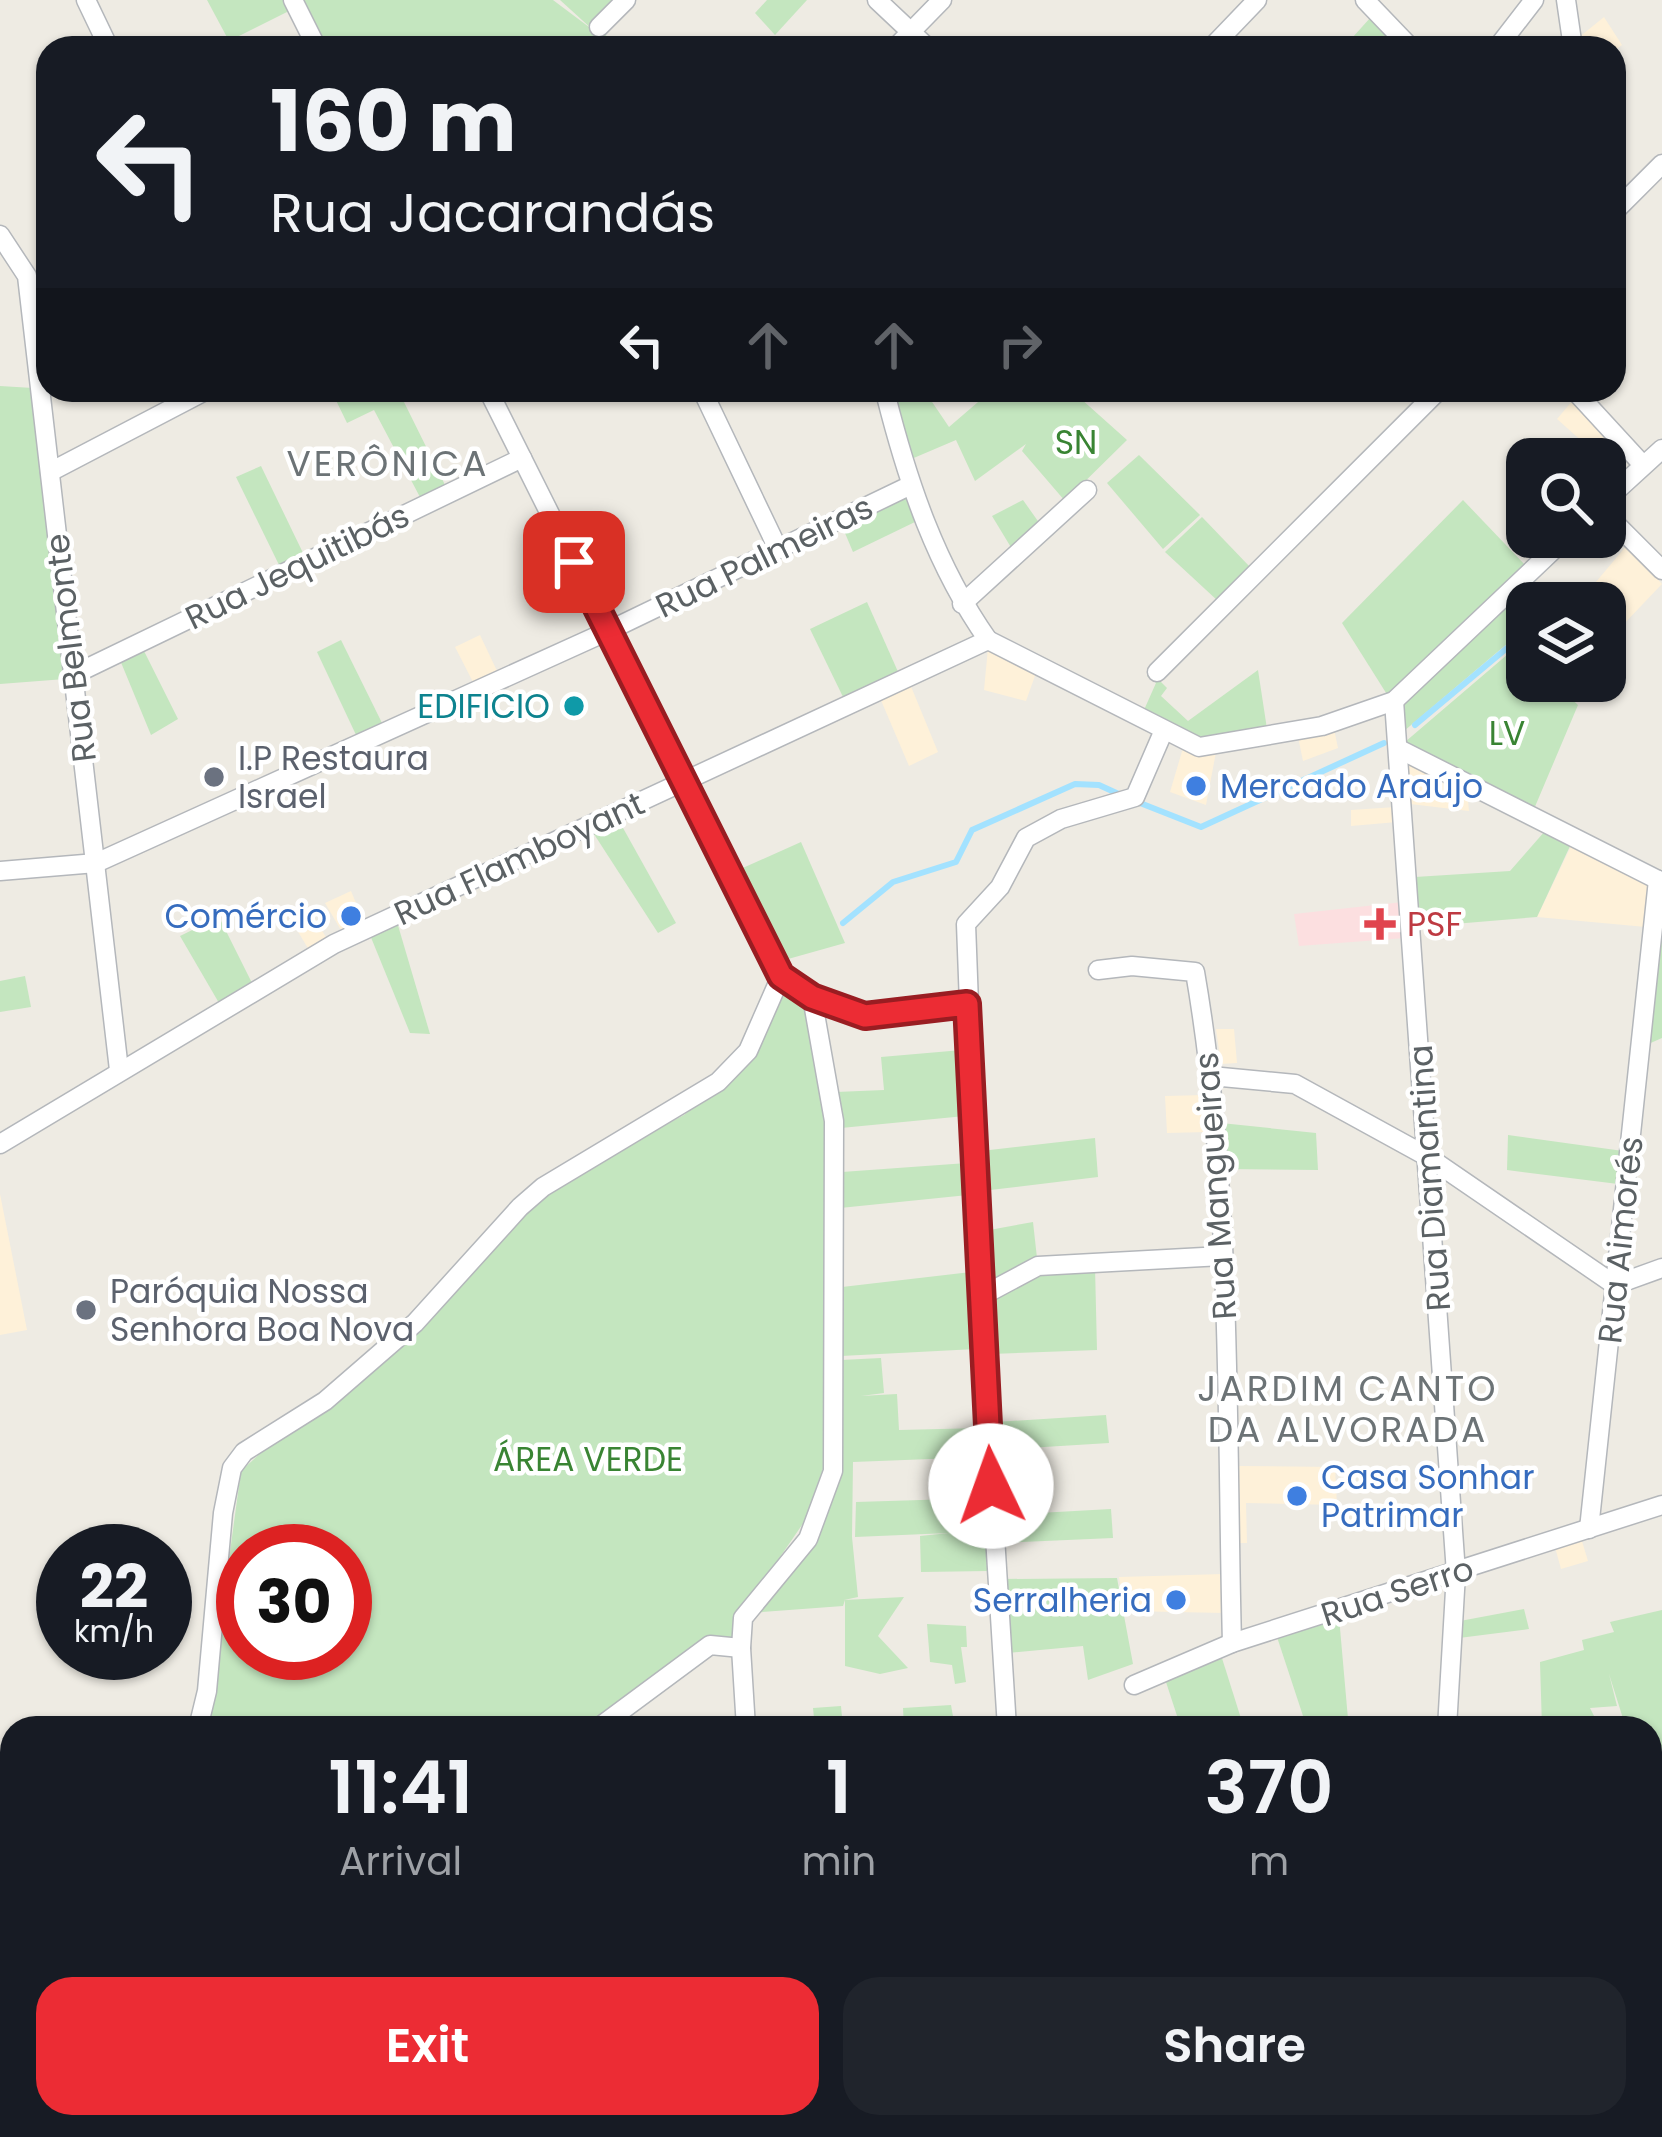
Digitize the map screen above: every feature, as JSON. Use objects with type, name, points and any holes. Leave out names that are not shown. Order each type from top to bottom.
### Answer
[{"type":"street","points":[[86,0],[103,36]]},
{"type":"street","points":[[293,0],[311,36]]},
{"type":"street","points":[[599,27],[626,0]]},
{"type":"street","points":[[878,0],[915,36]]},
{"type":"street","points":[[907,36],[942,0]]},
{"type":"street","points":[[1222,36],[1257,0]]},
{"type":"street","points":[[1365,0],[1400,36]]},
{"type":"street","points":[[1506,36],[1534,0]]},
{"type":"street","points":[[1566,0],[1571,36]]},
{"type":"street","points":[[1626,200],[1662,164]]},
{"type":"street","name":"Rua Belmonte","points":[[0,235],[27,276],[36,353]]},
{"type":"street","name":"Rua Belmonte","points":[[42,402],[119,1070]]},
{"type":"street","points":[[50,472],[184,402]]},
{"type":"street","points":[[494,402],[781,976],[812,997],[865,1016],[967,1004]]},
{"type":"street","points":[[708,402],[778,549]]},
{"type":"street","points":[[891,402],[909,486],[962,604],[988,640],[1199,748],[1322,726],[1394,701],[1545,558]]},
{"type":"street","points":[[1157,672],[1427,402]]},
{"type":"street","points":[[1585,402],[1643,465]]},
{"type":"street","points":[[1626,481],[1662,448]]},
{"type":"street","name":"Rua Jequitibás","points":[[73,675],[522,458]]},
{"type":"street","name":"Rua Palmeiras","points":[[0,871],[95,863],[608,631],[909,486]]},
{"type":"street","points":[[962,604],[1087,490]]},
{"type":"street","points":[[1626,534],[1662,571]]},
{"type":"street","name":"Rua Flamboyant","points":[[0,1144],[334,944],[988,640]]},
{"type":"street","name":"Rua Diamantina","points":[[1394,701],[1456,1573],[1449,1716]]},
{"type":"street","points":[[1006,1716],[980,1297],[966,924],[1000,886],[1026,838],[1060,819],[1135,797],[1164,730]]},
{"type":"street","points":[[1399,749],[1660,881]]},
{"type":"street","name":"Rua Aimorés","points":[[1589,1529],[1660,881]]},
{"type":"street","name":"Rua Mangueiras","points":[[1097,970],[1132,967],[1196,972],[1211,1076],[1222,1256],[1232,1643]]},
{"type":"street","points":[[201,1716],[223,1513],[232,1468],[244,1452],[325,1401],[415,1323],[543,1187],[718,1082],[739,1064],[781,976]]},
{"type":"street","points":[[745,1716],[743,1618],[808,1538],[833,1471],[834,1121],[812,997]]},
{"type":"street","points":[[1640,1055],[1662,1046]]},
{"type":"street","points":[[1211,1076],[1295,1084],[1428,1157],[1615,1285],[1662,1268]]},
{"type":"street","points":[[980,1297],[1038,1266],[1222,1256]]},
{"type":"street","name":"Rua Serro","points":[[1134,1685],[1232,1643],[1662,1505]]},
{"type":"street","points":[[614,1716],[710,1646],[741,1648]]},
{"type":"shaded area","points":[[1604,17],[1616,36],[1580,36]]},
{"type":"shaded area","points":[[1571,402],[1609,438],[1578,438],[1557,419]]},
{"type":"shaded area","points":[[1626,546],[1662,584],[1626,622],[1626,582],[1596,582],[1616,558],[1626,558]]},
{"type":"shaded area","points":[[480,635],[498,673],[474,684],[455,647]]},
{"type":"shaded area","points":[[988,648],[1036,673],[1026,701],[984,690]]},
{"type":"shaded area","points":[[910,684],[938,752],[909,766],[880,698]]},
{"type":"shaded area","points":[[1334,729],[1338,748],[1303,761],[1298,737]]},
{"type":"shaded area","points":[[1183,748],[1216,752],[1206,805],[1170,792]]},
{"type":"shaded area","points":[[1407,760],[1467,791],[1469,811],[1410,804]]},
{"type":"shaded area","points":[[1396,807],[1397,822],[1351,826],[1351,810]]},
{"type":"shaded area","points":[[1572,844],[1651,884],[1646,927],[1537,917]]},
{"type":"shaded area","points":[[351,891],[364,922],[342,932],[325,903]]},
{"type":"shaded area","points":[[1403,902],[1405,938],[1299,946],[1294,914]]},
{"type":"shaded area","points":[[310,910],[327,939],[309,950],[291,920]]},
{"type":"shaded area","points":[[1216,1029],[1234,1029],[1237,1063],[1221,1064]]},
{"type":"shaded area","points":[[1206,1095],[1208,1132],[1167,1133],[1165,1096]]},
{"type":"shaded area","points":[[0,1194],[27,1330],[0,1335]]},
{"type":"shaded area","points":[[1235,1466],[1335,1467],[1337,1505],[1246,1503],[1247,1543],[1237,1543]]},
{"type":"shaded area","points":[[1581,1538],[1588,1561],[1561,1569],[1555,1547]]},
{"type":"shaded area","points":[[1224,1574],[1225,1613],[1125,1611],[1119,1577]]},
{"type":"green space","points":[[207,0],[286,0],[291,10],[239,36],[226,36]]},
{"type":"green space","points":[[301,0],[553,0],[593,30],[560,0],[622,0],[603,31],[607,36],[319,36]]},
{"type":"green space","points":[[767,0],[807,0],[775,35],[755,13]]},
{"type":"green space","points":[[1371,17],[1390,36],[1354,36]]},
{"type":"green space","points":[[0,386],[33,388],[65,679],[0,684]]},
{"type":"green space","points":[[337,402],[404,402],[446,487],[421,499],[374,410],[347,423]]},
{"type":"green space","name":"SN","points":[[894,402],[932,402],[949,427],[978,402],[1084,402],[1127,440],[1065,501],[1022,451],[1026,444],[975,481],[956,440],[909,460]]},
{"type":"green space","points":[[1139,455],[1200,515],[1163,549],[1107,483]]},
{"type":"green space","points":[[261,466],[304,555],[280,567],[236,477]]},
{"type":"green space","points":[[906,495],[917,521],[853,552],[842,526]]},
{"type":"green space","points":[[1023,500],[1040,524],[1012,549],[992,516]]},
{"type":"green space","points":[[1463,500],[1506,545],[1506,558],[1518,558],[1526,566],[1388,696],[1342,623]]},
{"type":"green space","points":[[1202,517],[1250,567],[1218,601],[1165,552]]},
{"type":"green space","points":[[867,602],[899,674],[844,699],[810,629]]},
{"type":"green space","points":[[1506,606],[1506,645],[1404,731],[1402,704]]},
{"type":"green space","points":[[341,640],[383,725],[357,737],[317,652]]},
{"type":"green space","points":[[143,649],[178,719],[151,735],[120,660]]},
{"type":"green space","name":"LV","points":[[1506,656],[1506,702],[1578,705],[1534,809],[1405,742]]},
{"type":"green space","points":[[1258,670],[1267,729],[1200,740],[1144,710],[1156,683],[1147,676],[1151,672],[1167,688],[1161,696],[1188,721]]},
{"type":"green space","points":[[618,819],[676,923],[658,933],[592,831]]},
{"type":"green space","points":[[1545,831],[1571,844],[1537,917],[1418,927],[1415,877],[1510,871]]},
{"type":"green space","points":[[801,842],[845,943],[781,961],[736,871]]},
{"type":"green space","points":[[219,917],[252,983],[219,1003],[180,936]]},
{"type":"green space","points":[[397,922],[430,1034],[410,1033],[370,935]]},
{"type":"green space","points":[[1662,923],[1662,1038],[1646,1045]]},
{"type":"green space","points":[[25,976],[31,1007],[0,1012],[0,981]]},
{"type":"green space","name":"ÁREA VERDE","points":[[783,983],[808,1004],[827,1107],[824,1466],[804,1522],[738,1609],[736,1641],[700,1642],[603,1716],[208,1716],[216,1655],[216,1680],[372,1680],[372,1524],[234,1524],[241,1471],[267,1447],[325,1413],[422,1326],[530,1207],[614,1152],[684,1115],[744,1065]]},
{"type":"green space","points":[[962,1050],[965,1116],[841,1128],[836,1092],[884,1090],[881,1057]]},
{"type":"green space","points":[[1221,1123],[1316,1133],[1318,1170],[1224,1169]]},
{"type":"green space","points":[[1508,1135],[1623,1151],[1618,1184],[1507,1170]]},
{"type":"green space","points":[[1095,1138],[1098,1177],[982,1191],[981,1151]]},
{"type":"green space","points":[[967,1163],[968,1195],[840,1208],[842,1172]]},
{"type":"green space","points":[[1033,1222],[1037,1258],[986,1285],[984,1231]]},
{"type":"green space","points":[[1095,1267],[1097,1350],[991,1354],[988,1300],[1039,1272]]},
{"type":"green space","points":[[971,1272],[976,1349],[841,1356],[842,1287]]},
{"type":"green space","points":[[881,1358],[884,1393],[861,1396],[897,1394],[899,1430],[981,1428],[982,1457],[853,1462],[852,1537],[858,1597],[844,1600],[904,1597],[878,1636],[908,1668],[880,1674],[845,1666],[845,1600],[843,1606],[750,1613],[817,1544],[842,1465],[841,1360]]},
{"type":"green space","points":[[1106,1415],[1109,1443],[996,1450],[995,1422]]},
{"type":"green space","points":[[985,1498],[989,1571],[921,1572],[920,1536],[949,1533],[855,1537],[856,1502]]},
{"type":"green space","points":[[1111,1509],[1113,1538],[1002,1543],[1000,1515]]},
{"type":"green space","points":[[1117,1578],[1133,1664],[1088,1680],[1083,1646],[1008,1653],[1003,1579]]},
{"type":"green space","points":[[1524,1609],[1529,1629],[1459,1638],[1460,1621]]},
{"type":"green space","points":[[1662,1610],[1662,1716],[1622,1716],[1609,1674],[1617,1706],[1590,1708],[1594,1716],[1542,1716],[1540,1662],[1584,1650],[1582,1640],[1614,1632],[1610,1622]]},
{"type":"green space","points":[[1339,1617],[1348,1716],[1303,1716],[1277,1637]]},
{"type":"green space","points":[[927,1624],[966,1626],[967,1647],[961,1647],[966,1682],[955,1684],[952,1665],[930,1662]]},
{"type":"green space","points":[[1221,1655],[1240,1716],[1177,1716],[1165,1679]]},
{"type":"green space","points":[[951,1705],[953,1716],[903,1716],[903,1708]]},
{"type":"green space","points":[[841,1706],[842,1716],[814,1716],[813,1708]]},
{"type":"waterway","points":[[1415,725],[1506,649]]},
{"type":"waterway","points":[[1135,801],[1201,827],[1384,743]]},
{"type":"waterway","points":[[843,923],[893,882],[956,862],[972,830],[1075,784],[1099,785],[1123,796]]},
{"type":"place","name":"EDIFICIO","points":[[574,706]]},
{"type":"place","name":"I.P Restaura Israel","points":[[214,777]]},
{"type":"place","name":"Mercado Araújo","points":[[1196,786]]},
{"type":"place","name":"Comércio","points":[[351,916]]},
{"type":"place","name":"PSF","points":[[1380,924]]},
{"type":"place","name":"Paróquia Nossa Senhora Boa Nova","points":[[86,1310]]},
{"type":"place","name":"Casa Sonhar Patrimar","points":[[1297,1496]]},
{"type":"place","name":"Serralheria","points":[[1176,1600]]},
{"type":"district","name":"VERÔNICA","points":[[388,463]]},
{"type":"district","name":"JARDIM CANTO DA ALVORADA","points":[[1348,1408]]},
{"type":"route","points":[[574,562],[781,976],[812,997],[865,1016],[967,1004],[991,1486]]}]
